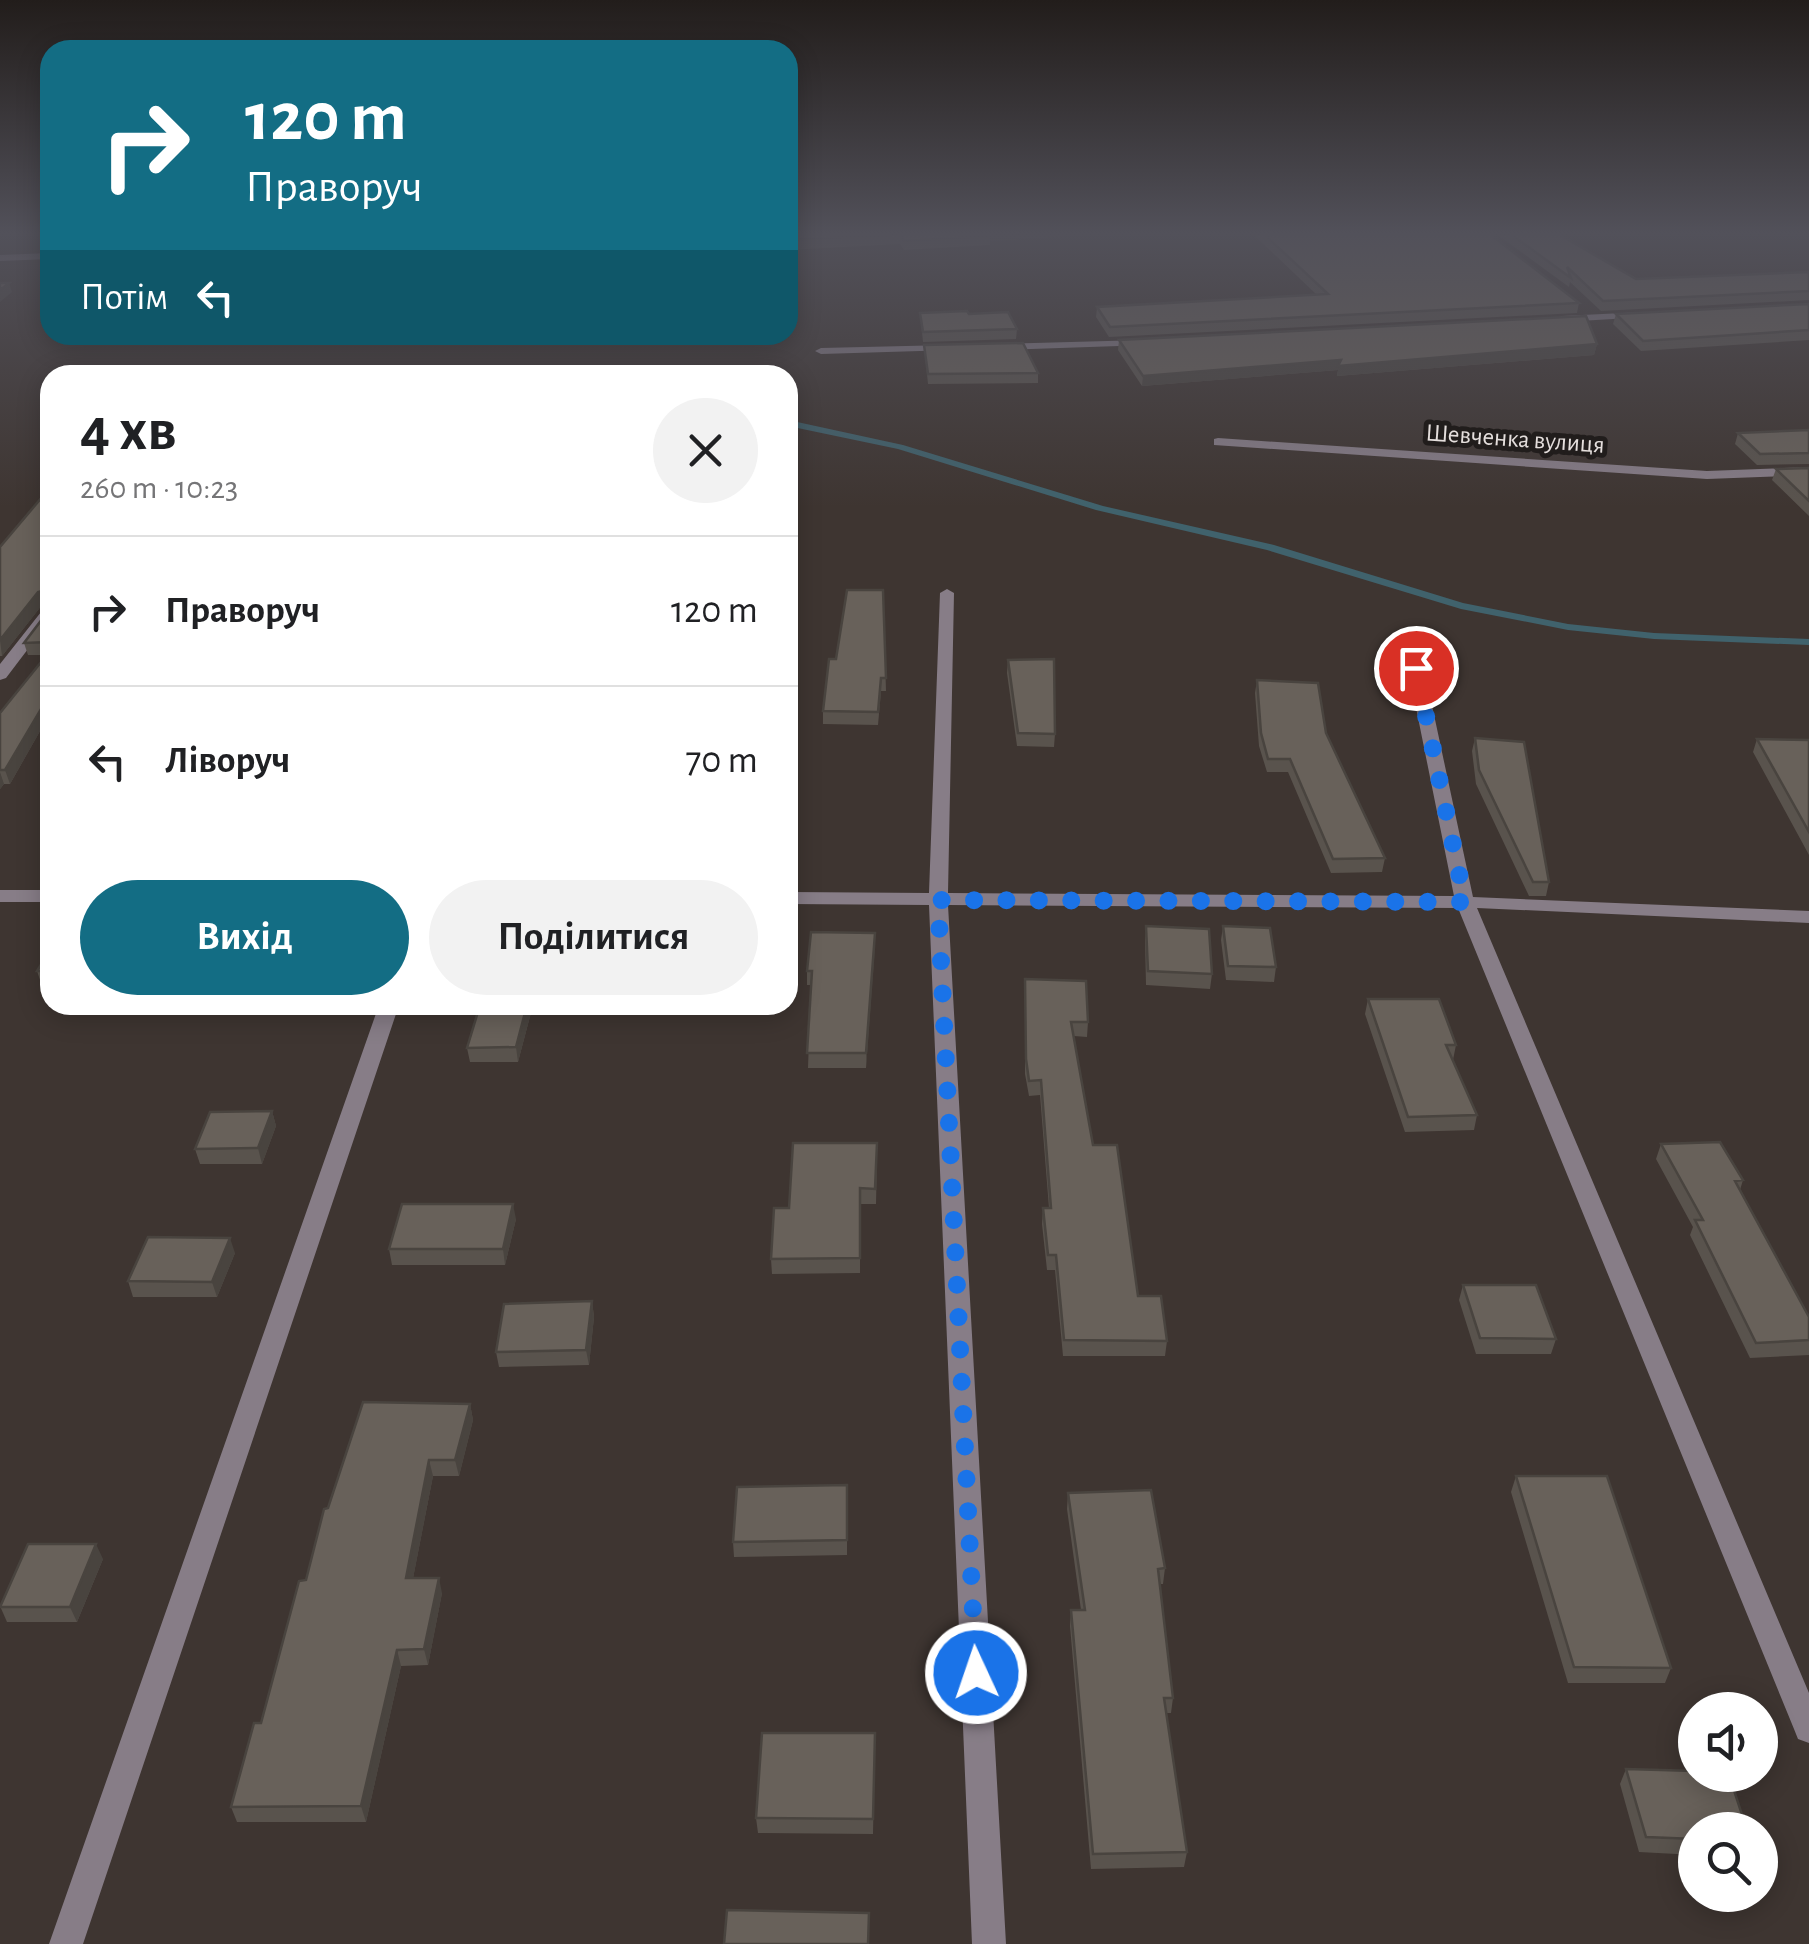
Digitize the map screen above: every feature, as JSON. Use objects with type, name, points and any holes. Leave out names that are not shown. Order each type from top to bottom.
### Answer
[{"type":"street","points":[[980,347],[1159,342]]},
{"type":"street","points":[[821,351],[960,348]]},
{"type":"street","name":"Шевченка вулиця","points":[[1218,442],[1707,474],[1809,471]]},
{"type":"street","points":[[948,593],[938,900],[989,1944]]},
{"type":"street","points":[[0,675],[40,623]]},
{"type":"street","points":[[1416,668],[1465,902],[1809,1729]]},
{"type":"street","points":[[0,896],[40,896]]},
{"type":"street","points":[[798,898],[1465,902],[1809,916]]},
{"type":"street","points":[[66,1944],[386,1015]]},
{"type":"building","points":[[922,326],[1015,326],[1017,329],[923,332]]},
{"type":"building","points":[[1397,326],[1590,326],[1597,344],[1338,366],[1341,360],[1143,376],[1119,340]]},
{"type":"building","points":[[1628,326],[1809,326],[1809,330],[1643,341]]},
{"type":"building","points":[[1023,343],[1038,373],[928,374],[924,345]]},
{"type":"building","points":[[1809,430],[1809,453],[1760,454],[1738,433]]},
{"type":"building","points":[[1809,468],[1809,501],[1776,469]]},
{"type":"building","points":[[40,500],[40,592],[0,640],[0,547]]},
{"type":"building","points":[[847,590],[883,590],[886,678],[881,678],[878,712],[823,711],[829,659],[836,659]]},
{"type":"building","points":[[40,622],[40,642],[24,643]]},
{"type":"building","points":[[1054,659],[1055,734],[1018,733],[1008,660]]},
{"type":"building","points":[[40,663],[40,711],[5,770],[0,770],[0,713]]},
{"type":"building","points":[[1257,680],[1318,683],[1326,733],[1385,858],[1333,859],[1290,759],[1268,759],[1261,733]]},
{"type":"building","points":[[1475,738],[1524,742],[1549,882],[1533,882],[1479,770]]},
{"type":"building","points":[[1757,739],[1809,740],[1809,832]]},
{"type":"building","points":[[1146,926],[1209,929],[1212,974],[1148,971]]},
{"type":"building","points":[[1223,926],[1270,928],[1276,967],[1228,966]]},
{"type":"building","points":[[811,932],[875,933],[866,1053],[807,1053]]},
{"type":"building","points":[[1025,979],[1086,981],[1088,1022],[1071,1022],[1093,1145],[1117,1145],[1138,1296],[1161,1296],[1167,1341],[1064,1340],[1056,1255],[1048,1255],[1043,1208],[1051,1208],[1041,1080],[1029,1081],[1026,1059]]},
{"type":"building","points":[[1368,999],[1439,999],[1456,1045],[1446,1045],[1477,1115],[1408,1117]]},
{"type":"building","points":[[477,1015],[524,1015],[516,1047],[467,1048]]},
{"type":"building","points":[[272,1111],[258,1148],[195,1149],[210,1112]]},
{"type":"building","points":[[1720,1142],[1743,1180],[1735,1181],[1809,1317],[1809,1340],[1756,1343],[1695,1220],[1703,1220],[1661,1144]]},
{"type":"building","points":[[793,1143],[877,1143],[875,1189],[860,1188],[860,1258],[771,1259],[774,1208],[789,1208]]},
{"type":"building","points":[[402,1204],[513,1204],[503,1249],[389,1249]]},
{"type":"building","points":[[148,1237],[230,1238],[212,1282],[128,1281]]},
{"type":"building","points":[[1463,1285],[1536,1285],[1556,1339],[1480,1338]]},
{"type":"building","points":[[592,1301],[586,1350],[496,1352],[504,1304]]},
{"type":"building","points":[[363,1402],[470,1404],[455,1460],[429,1460],[406,1578],[439,1578],[424,1649],[397,1650],[361,1806],[231,1807],[254,1723],[261,1723],[299,1581],[306,1580],[324,1509],[328,1508]]},
{"type":"building","points":[[1516,1476],[1607,1476],[1671,1668],[1574,1667]]},
{"type":"building","points":[[847,1485],[847,1540],[733,1542],[737,1487]]},
{"type":"building","points":[[1151,1490],[1165,1568],[1158,1569],[1173,1698],[1164,1698],[1187,1852],[1093,1854],[1071,1610],[1085,1610],[1068,1493]]},
{"type":"building","points":[[28,1544],[96,1544],[70,1607],[0,1607]]},
{"type":"building","points":[[762,1733],[875,1733],[873,1819],[756,1818]]},
{"type":"building","points":[[1626,1769],[1678,1771],[1678,1792],[1735,1792],[1741,1812],[1678,1812],[1678,1838],[1646,1837]]},
{"type":"building","points":[[727,1910],[869,1913],[868,1944],[724,1944]]},
{"type":"waterway","points":[[798,425],[900,447],[1100,508],[1270,547],[1461,606],[1568,627],[1654,636],[1809,642]]},
{"type":"route","points":[[976,1673],[938,900],[1465,902],[1416,668]]}]
